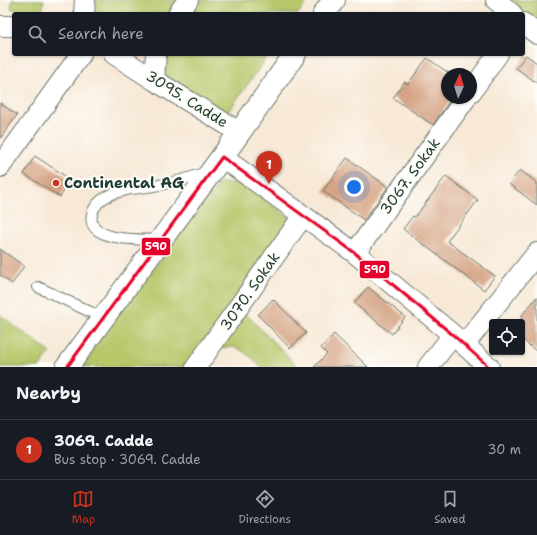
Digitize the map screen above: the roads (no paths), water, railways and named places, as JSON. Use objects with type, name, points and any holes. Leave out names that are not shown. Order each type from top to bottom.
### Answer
[{"type":"street","points":[[84,12],[85,0]]},
{"type":"street","points":[[179,12],[188,0]]},
{"type":"street","points":[[325,12],[334,0]]},
{"type":"street","points":[[496,0],[510,12]]},
{"type":"street","points":[[525,25],[537,34]]},
{"type":"street","points":[[0,26],[12,26]]},
{"type":"street","points":[[0,167],[80,56]]},
{"type":"street","name":"3095. Cadde","points":[[117,56],[239,132]]},
{"type":"street","points":[[154,80],[156,56]]},
{"type":"street","points":[[67,367],[217,164],[294,56]]},
{"type":"street","points":[[477,84],[497,56]]},
{"type":"street","name":"3067. Sokak","points":[[354,253],[462,104]]},
{"type":"street","points":[[217,164],[303,216],[354,253],[459,340],[489,367]]},
{"type":"street","name":"3070. Sokak","points":[[196,367],[303,216]]},
{"type":"street","points":[[428,367],[459,340],[537,253]]},
{"type":"lane","points":[[160,240],[122,238],[100,232],[94,227],[91,218],[94,209],[99,202],[107,196],[117,192],[167,184],[190,178],[217,164]]},
{"type":"lane","points":[[38,286],[103,318]]},
{"type":"place","name":"Continental AG","points":[[56,183]]},
{"type":"place","name":"3069. Cadde","points":[[269,184]]}]
